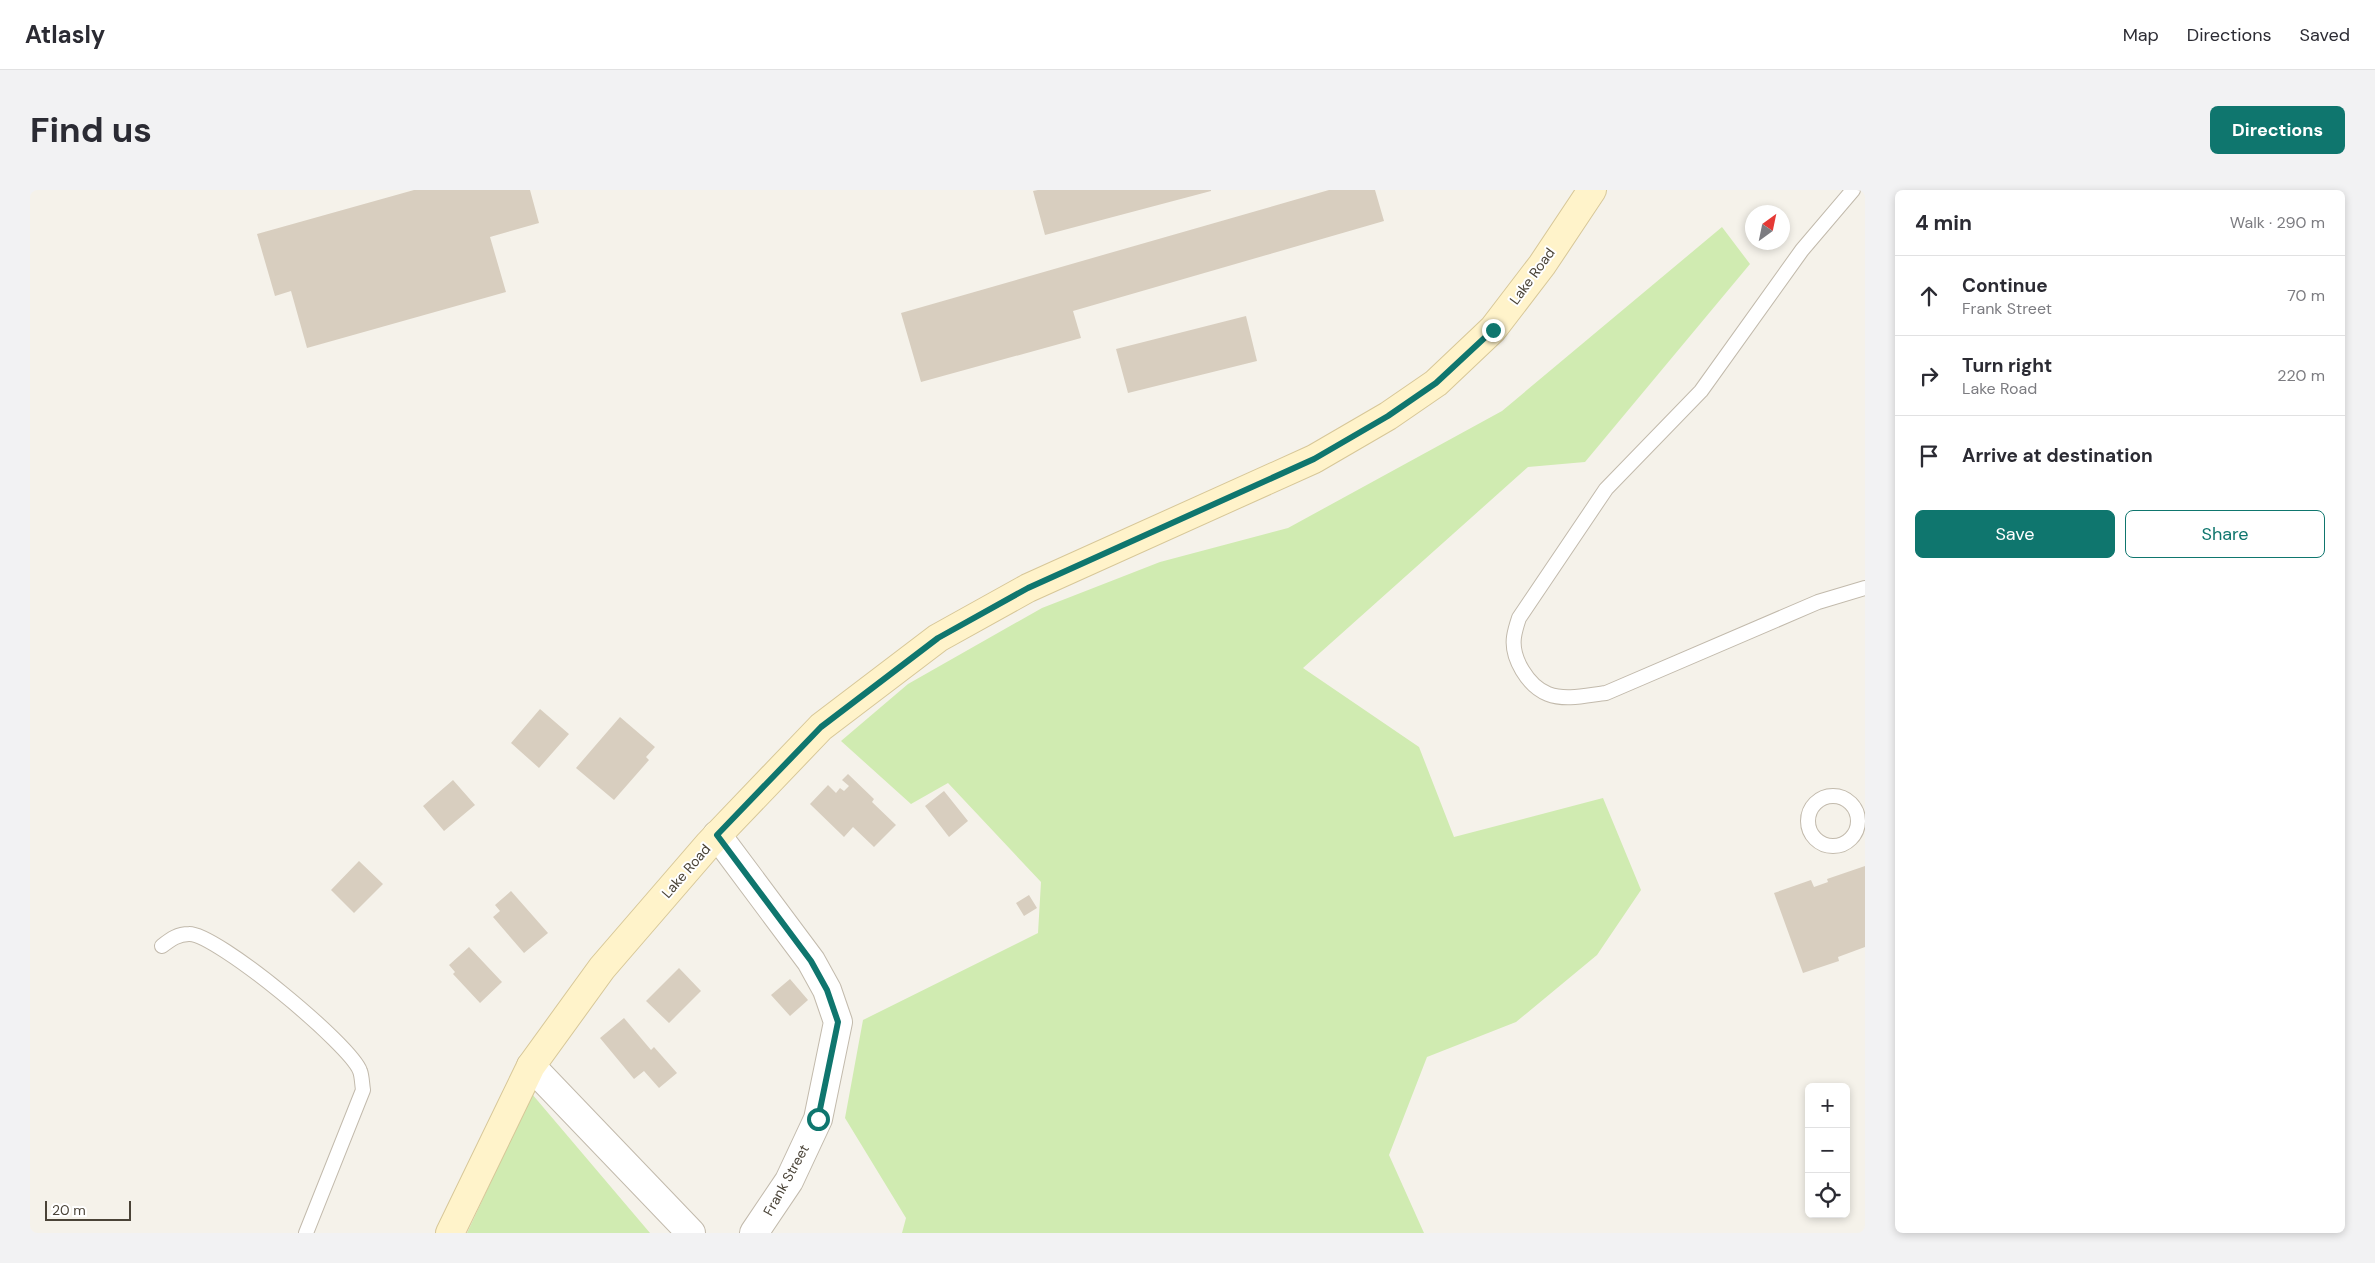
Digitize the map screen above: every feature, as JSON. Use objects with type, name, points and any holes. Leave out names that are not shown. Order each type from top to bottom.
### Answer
[{"type":"street","name":"Lake Road","points":[[450,1233],[531,1066],[602,968],[717,835],[821,727],[938,638],[1028,588],[1314,459],[1388,416],[1436,383],[1493,330],[1542,265],[1592,190]]},
{"type":"street","name":"Frank Street","points":[[717,835],[811,961],[827,990],[838,1022],[818,1119],[788,1182],[754,1233]]},
{"type":"street","points":[[531,1066],[691,1233]]},
{"type":"lane","points":[[1853,190],[1802,250],[1701,391],[1606,489],[1519,618],[1513,638],[1518,663],[1531,683],[1548,694],[1569,698],[1606,693],[1818,602],[1865,588]]},
{"type":"lane","points":[[162,946],[176,936],[191,933],[217,945],[252,968],[288,998],[342,1048],[360,1070],[363,1090],[306,1233]]},
{"type":"green space","points":[[1722,227],[1750,264],[1585,462],[1528,467],[1303,668],[1419,747],[1454,837],[1603,798],[1641,890],[1597,955],[1516,1022],[1427,1057],[1389,1155],[1424,1233],[902,1233],[906,1218],[845,1118],[863,1020],[1038,933],[1041,882],[948,783],[911,804],[841,741],[908,684],[1042,608],[1160,562],[1288,528],[1502,411]]},
{"type":"green space","points":[[532,1094],[650,1233],[467,1233]]},
{"type":"building","points":[[414,190],[530,190],[539,223],[490,237],[506,292],[307,348],[291,291],[275,296],[257,234]]},
{"type":"building","points":[[1329,190],[1375,190],[1384,221],[1073,311],[1081,338],[921,382],[901,313]]},
{"type":"building","points":[[1033,191],[1211,191],[1045,235]]},
{"type":"building","points":[[1246,316],[1257,361],[1128,393],[1116,349]]},
{"type":"building","points":[[540,709],[569,734],[539,768],[511,743]]},
{"type":"building","points":[[620,717],[655,747],[646,757],[649,760],[614,800],[576,768]]},
{"type":"building","points":[[848,774],[874,799],[872,802],[896,825],[874,847],[853,827],[844,837],[810,804],[828,785],[836,793],[840,788],[844,791],[849,786],[842,780]]},
{"type":"building","points":[[453,780],[475,805],[444,831],[423,806]]},
{"type":"building","points":[[944,791],[968,821],[949,837],[925,806]]},
{"type":"building","points":[[359,861],[383,884],[354,913],[331,890]]},
{"type":"building","points":[[1865,866],[1865,947],[1838,957],[1839,961],[1803,973],[1774,893],[1811,880],[1814,887],[1828,882],[1827,879]]},
{"type":"building","points":[[511,891],[548,933],[524,953],[493,917],[500,911],[495,905]]},
{"type":"building","points":[[1029,895],[1037,908],[1024,916],[1016,903]]},
{"type":"building","points":[[469,947],[502,982],[480,1003],[453,974],[455,972],[449,965]]},
{"type":"building","points":[[679,968],[701,991],[669,1023],[646,1001]]},
{"type":"building","points":[[790,979],[808,1000],[790,1016],[771,995]]},
{"type":"building","points":[[624,1018],[651,1050],[654,1047],[677,1073],[659,1088],[644,1071],[634,1079],[600,1038]]},
{"type":"route","points":[[818,1119],[838,1022],[827,990],[811,961],[717,835],[821,727],[938,638],[1028,588],[1314,459],[1388,416],[1436,383],[1493,330]]}]
